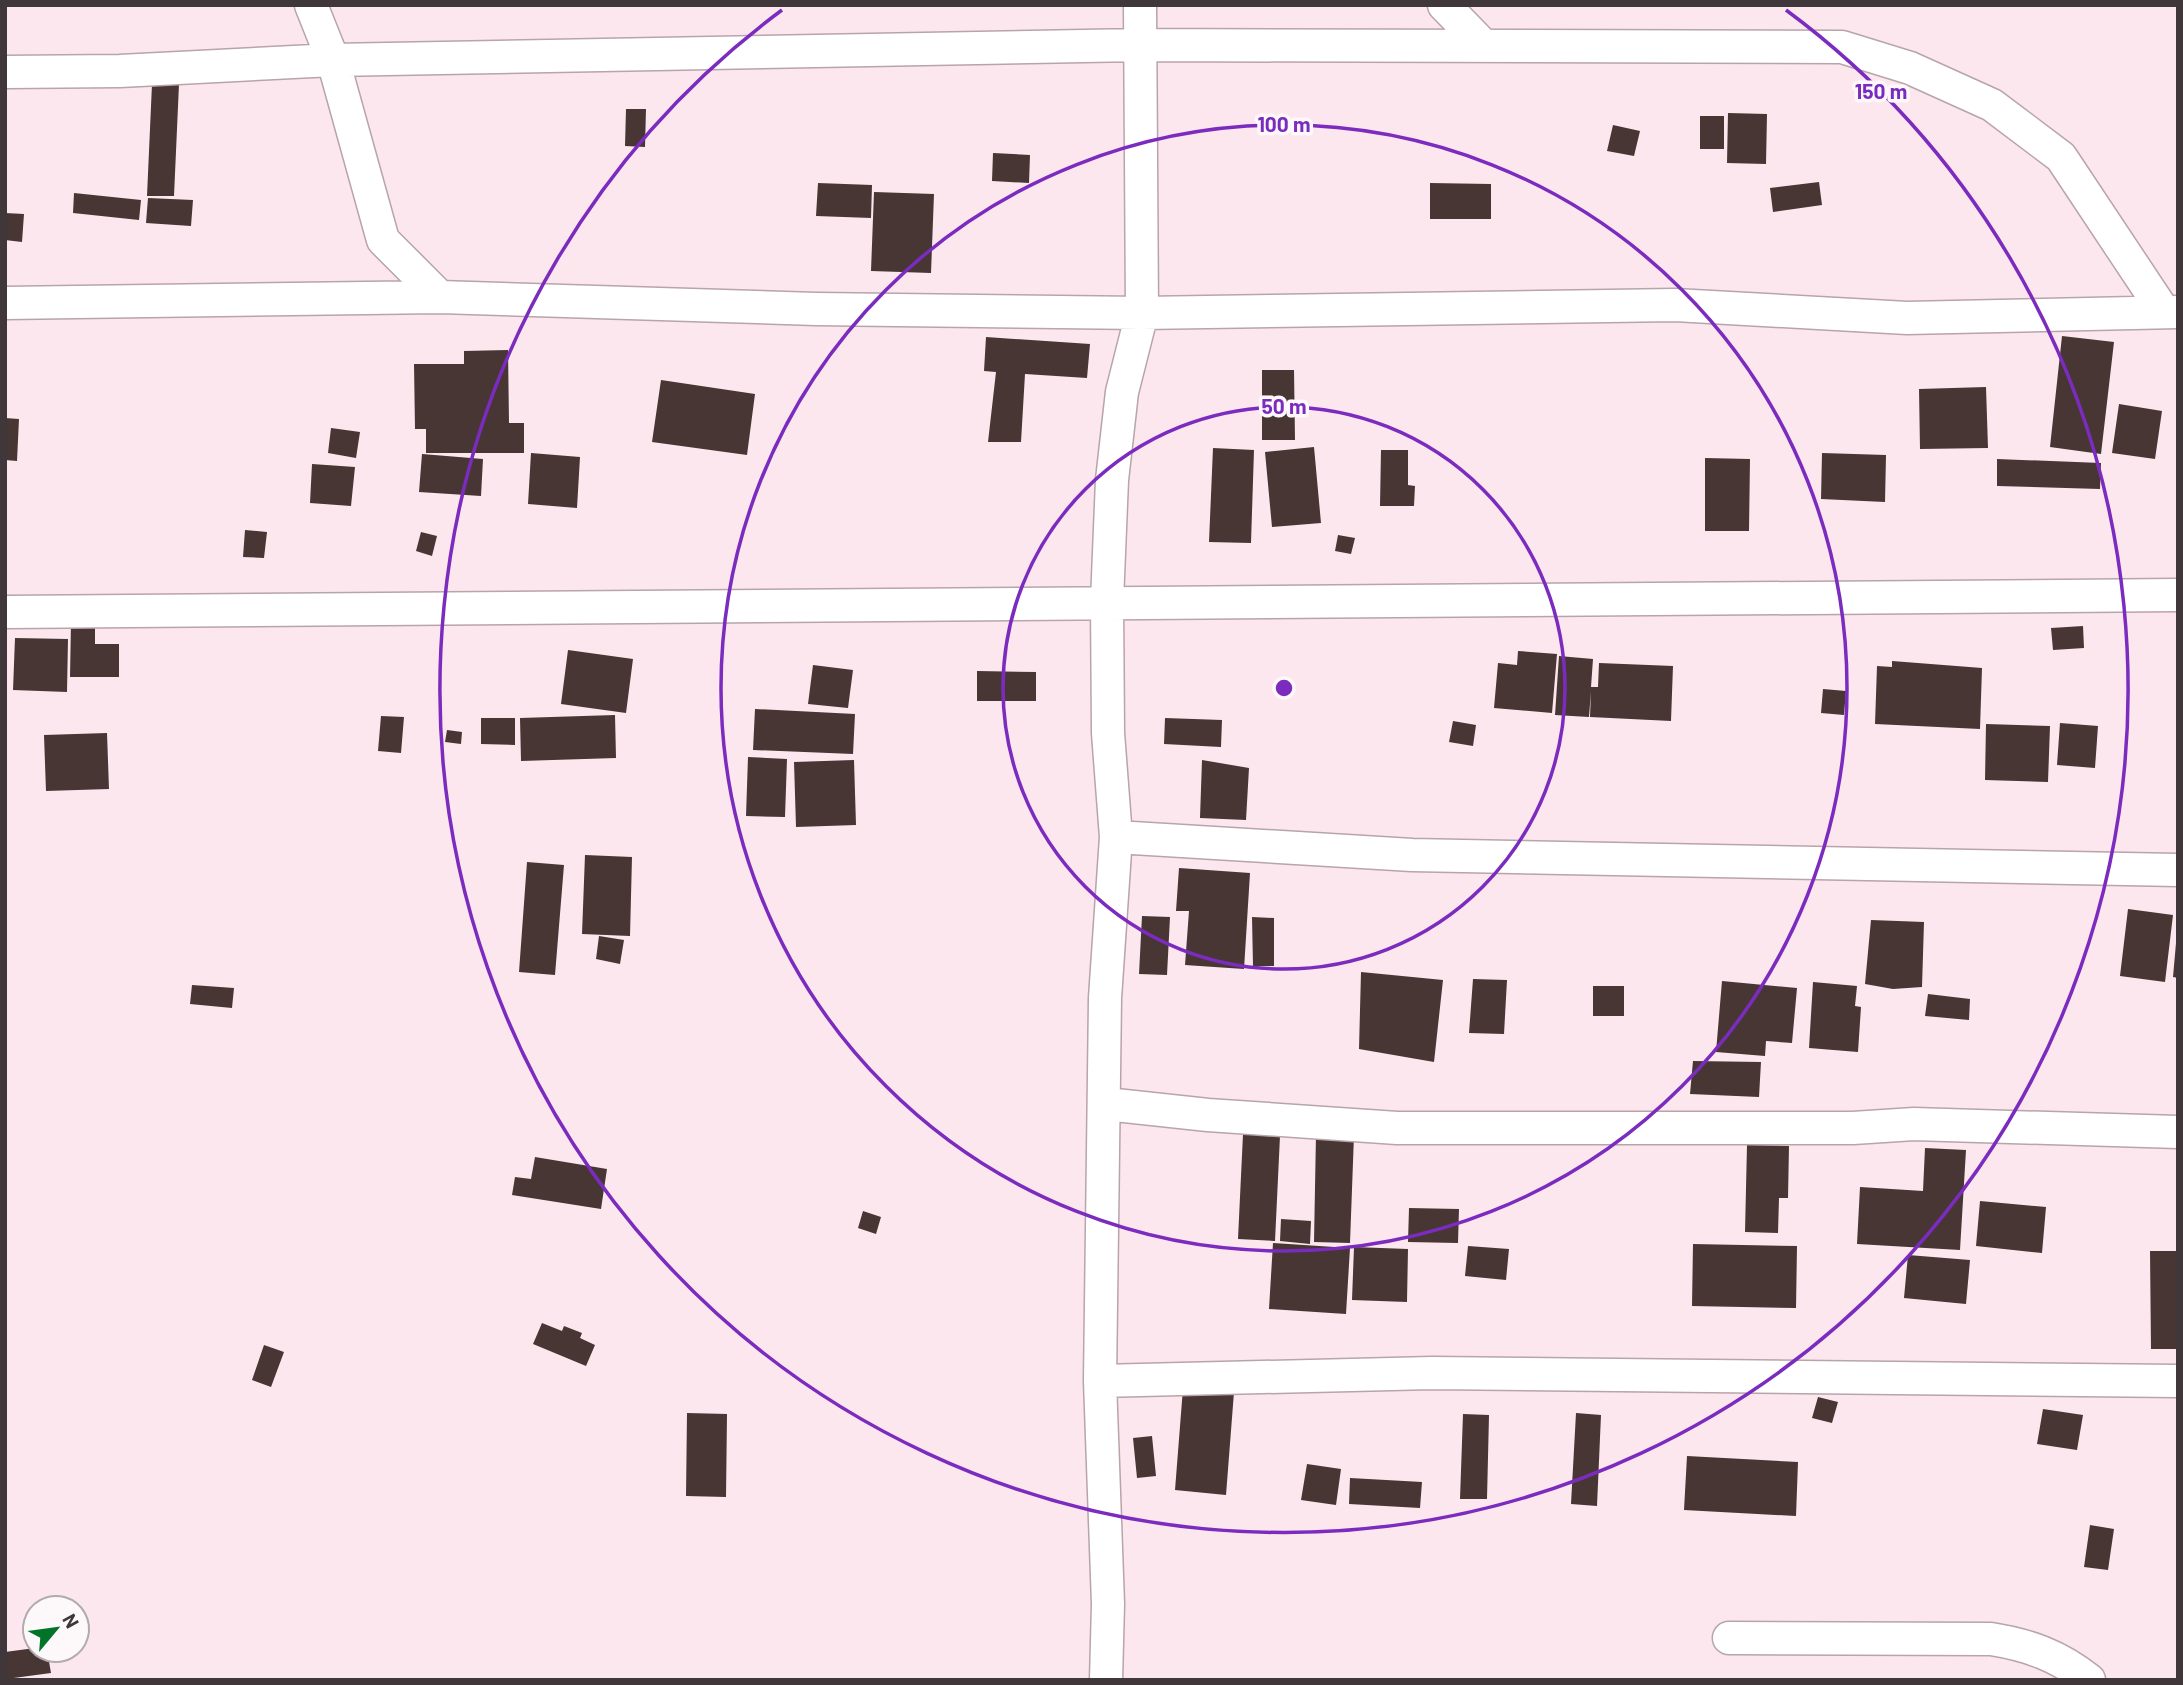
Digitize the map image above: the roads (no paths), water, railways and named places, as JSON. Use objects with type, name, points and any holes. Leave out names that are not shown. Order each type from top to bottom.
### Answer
[{"type":"street","points":[[311,5],[333,60],[383,240],[440,297]]},
{"type":"street","points":[[1106,1680],[1108,1604],[1100,1381],[1106,1104],[1105,998],[1116,837],[1108,733],[1107,601],[1112,480],[1122,392],[1142,313],[1138,45],[1140,5]]},
{"type":"street","points":[[1444,5],[1483,45]]},
{"type":"street","points":[[5,72],[120,71],[333,60],[1138,45],[1842,47],[1910,68],[1992,105],[2061,157],[2171,312]]},
{"type":"street","points":[[5,303],[440,297],[816,309],[1142,313],[1675,305],[1907,318],[2171,312]]},
{"type":"street","points":[[5,611],[2178,595]]},
{"type":"street","points":[[1116,837],[1439,856],[2178,870]]},
{"type":"street","points":[[1106,1104],[1208,1115],[1397,1128],[1853,1128],[1914,1124],[2178,1132]]},
{"type":"street","points":[[1100,1381],[1432,1374],[2178,1381]]},
{"type":"street","points":[[1729,1638],[1857,1641],[1991,1639],[2027,1645],[2069,1664],[2089,1680]]}]
